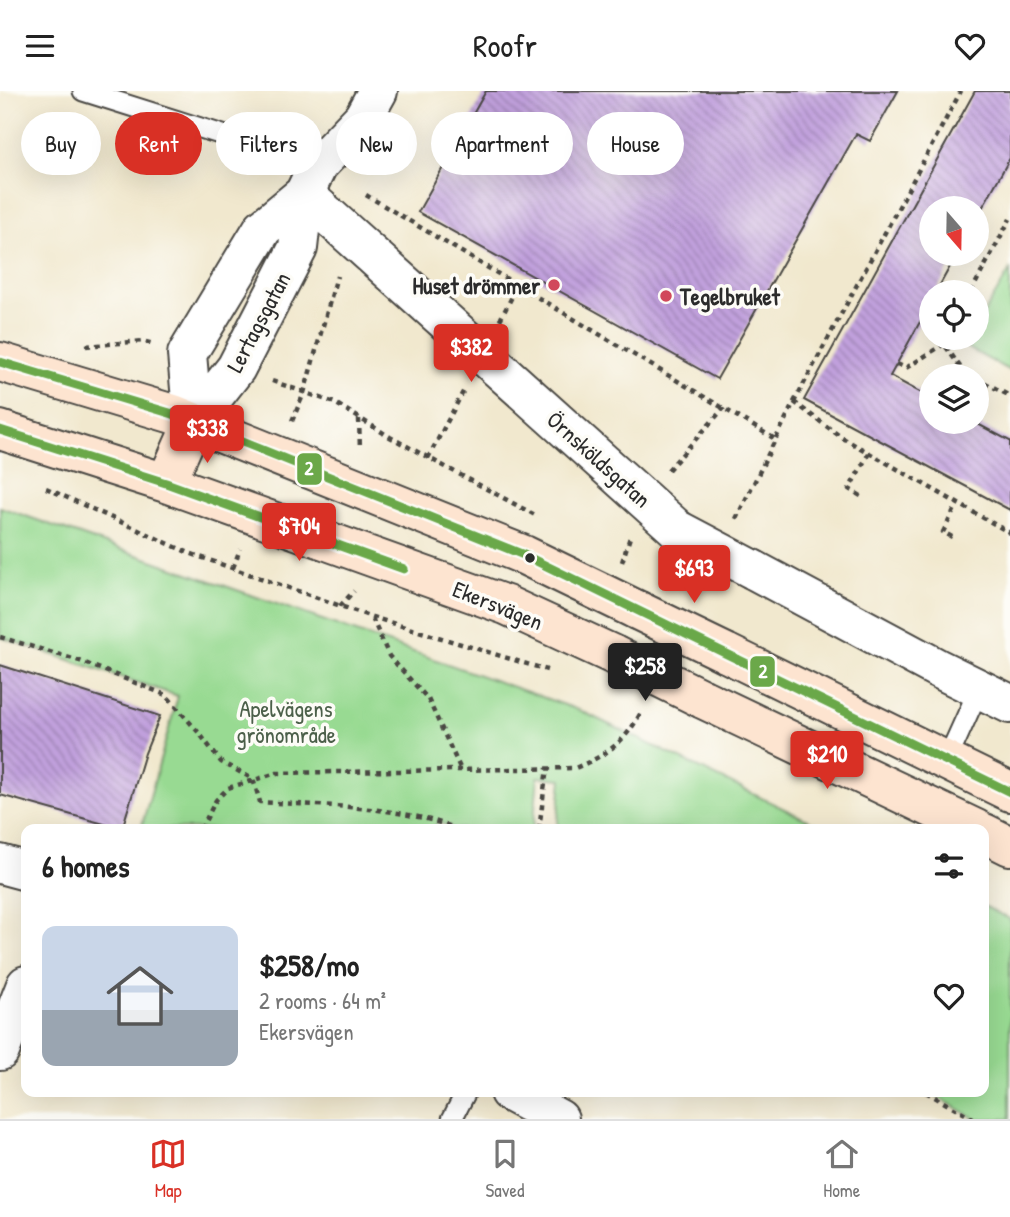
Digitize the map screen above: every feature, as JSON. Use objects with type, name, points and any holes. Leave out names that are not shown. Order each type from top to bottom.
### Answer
[{"type":"main road","points":[[0,362],[173,414],[524,555],[1010,792]]},
{"type":"main road","points":[[166,483],[193,423]]},
{"type":"main road","name":"Ekersvägen","points":[[0,430],[166,483],[506,605],[966,824]]},
{"type":"main road","points":[[924,804],[947,760]]},
{"type":"main road","points":[[989,836],[1010,846]]},
{"type":"street","points":[[311,180],[362,118],[378,91]]},
{"type":"street","name":"Örnsköldsgatan","points":[[311,180],[349,233],[678,530],[995,696]]},
{"type":"street","name":"Lertagsgatan","points":[[193,423],[236,368],[298,248],[311,180]]},
{"type":"street","points":[[0,864],[21,870]]},
{"type":"street","points":[[0,1051],[21,998]]},
{"type":"street","points":[[518,1097],[559,1119]]},
{"type":"lane","points":[[83,91],[311,180]]},
{"type":"lane","points":[[947,760],[995,696]]},
{"type":"lane","points":[[452,1119],[463,1097]]},
{"type":"path","points":[[961,91],[794,402],[841,437],[1010,533]]},
{"type":"path","points":[[304,393],[360,191],[775,439]]},
{"type":"path","points":[[977,280],[1010,219]]},
{"type":"path","points":[[828,338],[837,341]]},
{"type":"path","points":[[897,364],[906,367],[934,350]]},
{"type":"path","points":[[267,380],[335,403],[543,519]]},
{"type":"path","points":[[989,385],[1010,396]]},
{"type":"path","points":[[359,418],[360,452]]},
{"type":"path","points":[[861,496],[849,489],[869,453]]},
{"type":"path","points":[[37,484],[189,553],[372,617],[548,670]]},
{"type":"path","points":[[951,537],[943,532],[958,503]]},
{"type":"path","points":[[340,606],[358,588]]},
{"type":"path","points":[[372,617],[389,656],[428,699],[461,770]]},
{"type":"path","points":[[0,637],[80,661],[166,695],[221,762],[253,779],[260,802],[359,809],[444,824]]},
{"type":"path","points":[[540,824],[547,768]]},
{"type":"path","points":[[204,824],[216,800],[228,788],[248,781]]},
{"type":"path","points":[[935,1097],[973,1119]]},
{"type":"green space","points":[[1010,270],[1010,371],[971,350],[989,350],[989,305]]},
{"type":"green space","name":"Apelvägens grönområde","points":[[0,507],[579,710],[816,824],[558,824],[562,779],[538,777],[533,824],[142,824],[178,696],[0,637]]},
{"type":"green space","points":[[989,908],[1010,919],[1010,1119],[976,1119],[938,1097],[989,1097]]},
{"type":"building","name":"Tegelbruket","points":[[486,91],[898,91],[870,141],[856,134],[717,379],[418,212],[439,175],[573,175],[573,112],[474,112]]},
{"type":"building","points":[[975,91],[1010,91],[1010,158],[989,196],[919,196],[919,266],[950,266],[943,280],[919,280],[919,324],[890,376],[919,392],[919,434],[989,434],[989,430],[1010,441],[1010,510],[804,400]]},
{"type":"building","points":[[0,665],[160,716],[145,753],[124,824],[104,824],[0,795]]},
{"type":"transit line","name":"2","points":[[0,362],[173,414],[524,555],[1010,792]]},
{"type":"transit line","name":"2","points":[[0,430],[166,483],[404,569]]},
{"type":"place","name":"Huset drömmer","points":[[554,285]]},
{"type":"place","name":"Tegelbruket","points":[[666,296]]}]
